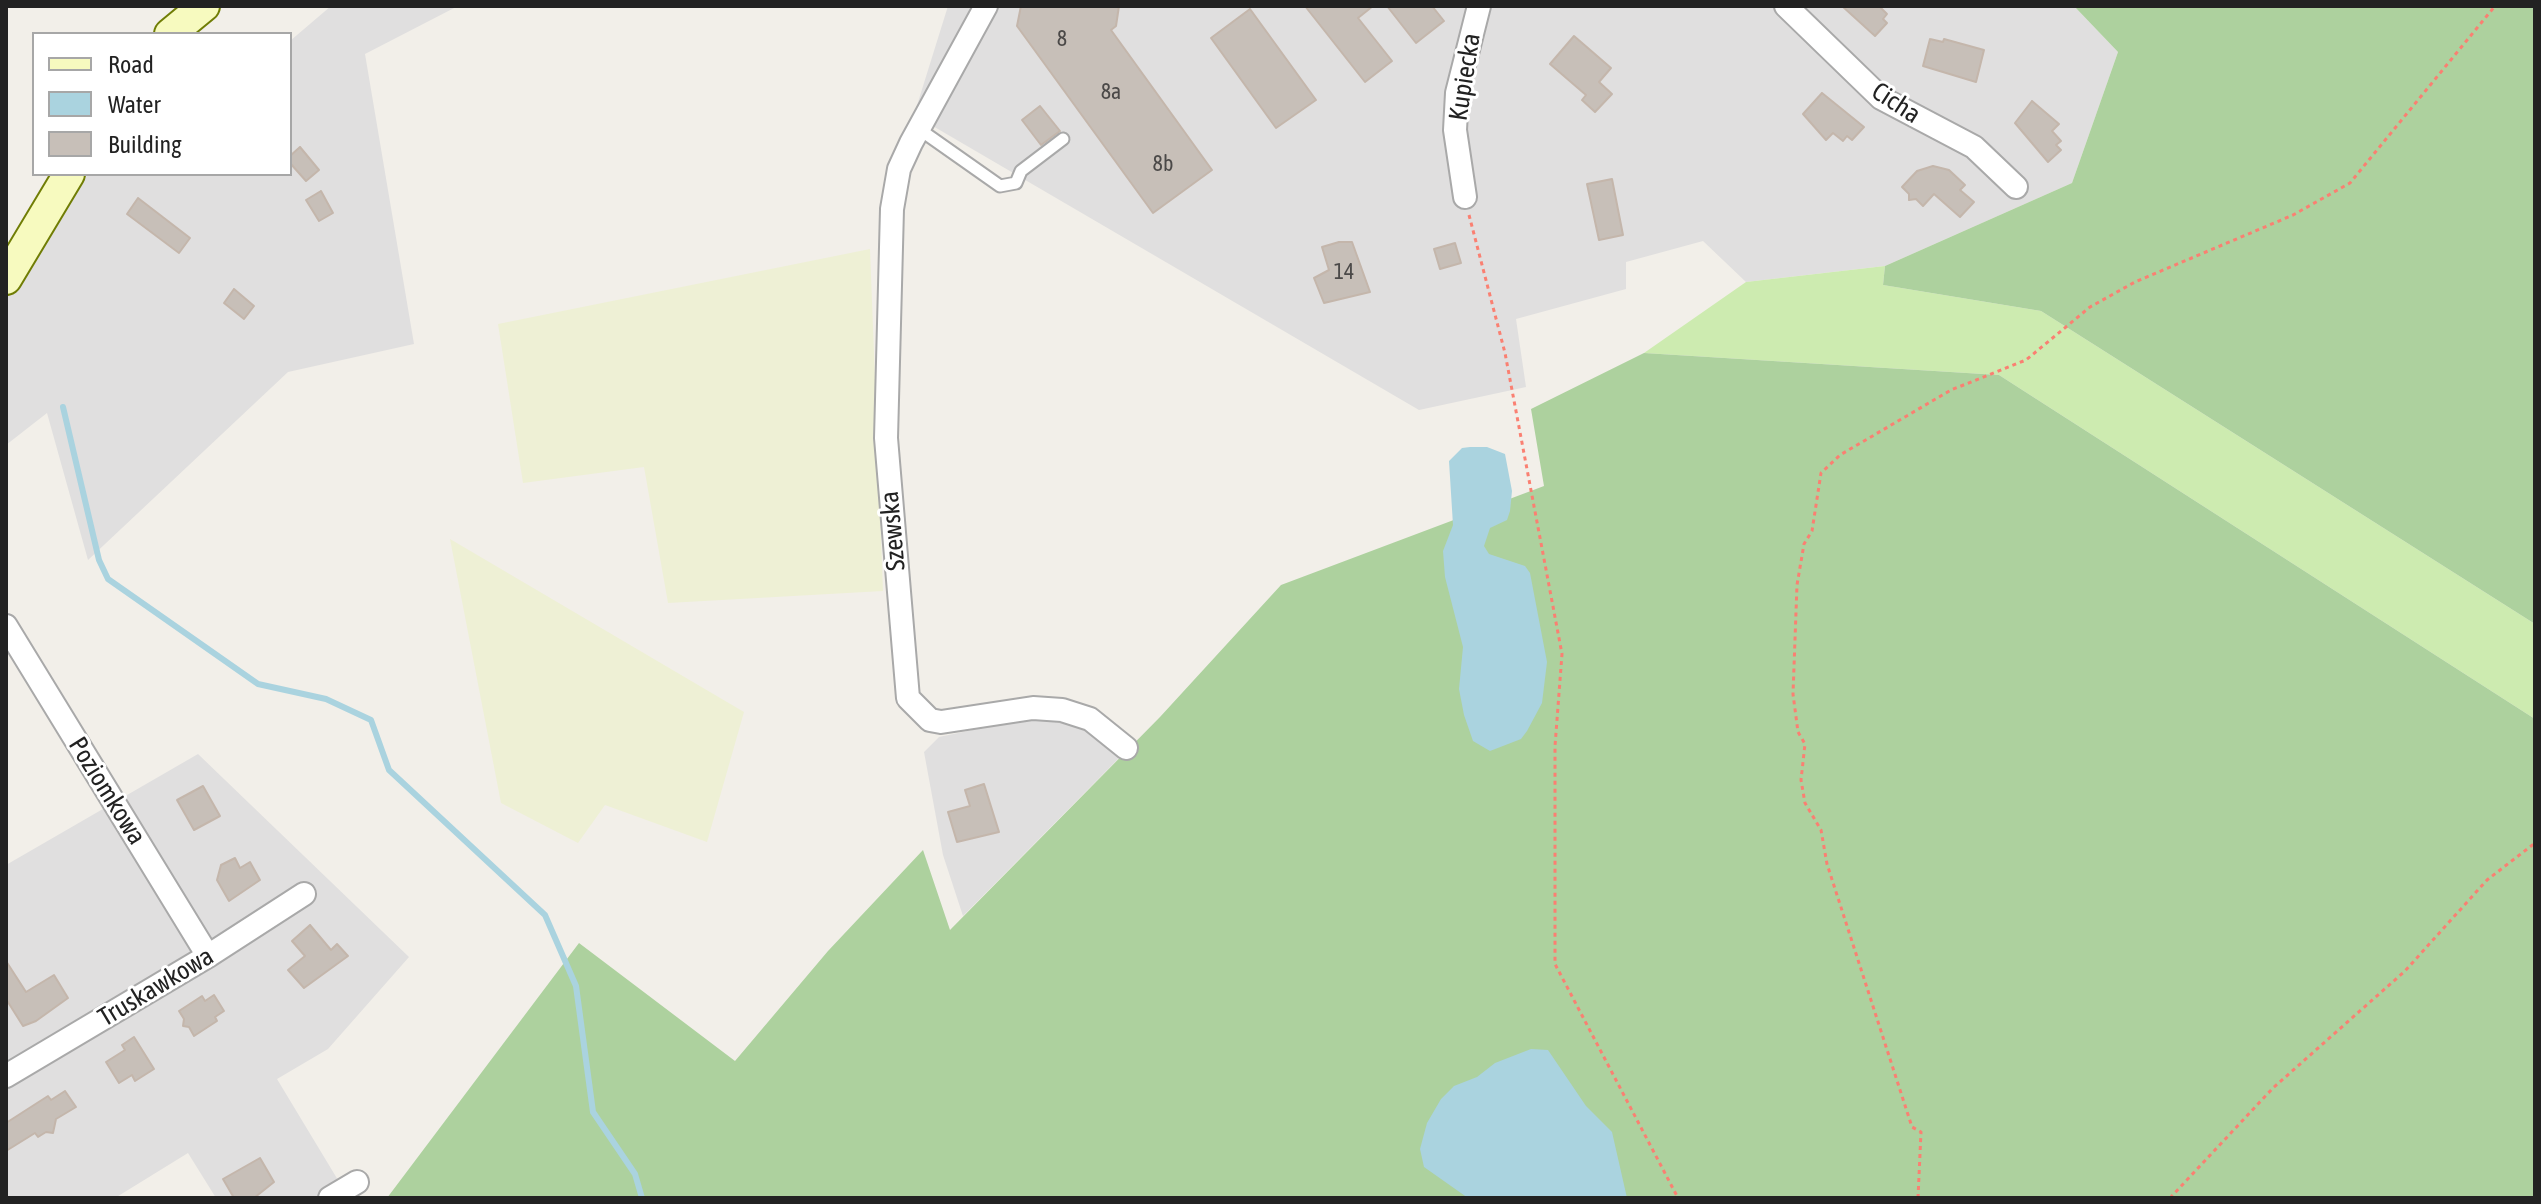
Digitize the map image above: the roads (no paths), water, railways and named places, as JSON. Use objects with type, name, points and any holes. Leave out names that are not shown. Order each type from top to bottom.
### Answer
[{"type":"street","points":[[172,32],[204,6]]},
{"type":"street","name":"Szewska","points":[[986,6],[899,169],[892,209],[887,471],[908,698],[930,720],[941,722],[1033,708],[1062,710],[1090,719],[1126,748]]},
{"type":"street","name":"Kupiecka","points":[[1465,197],[1455,130],[1457,93],[1479,6]]},
{"type":"street","name":"Cicha","points":[[1786,6],[1881,98],[1974,147],[2016,187]]},
{"type":"street","points":[[6,279],[68,176]]},
{"type":"street","name":"Poziomkowa","points":[[6,626],[208,956]]},
{"type":"street","name":"Truskawkowa","points":[[6,1076],[208,956],[304,894]]},
{"type":"street","points":[[330,1198],[357,1182]]},
{"type":"lane","points":[[919,129],[1000,186],[1016,183],[1021,171],[1063,139]]},
{"type":"water","points":[[1487,447],[1505,454],[1512,491],[1510,511],[1507,520],[1490,528],[1484,546],[1489,554],[1525,566],[1530,573],[1547,662],[1542,703],[1527,731],[1521,739],[1490,751],[1473,741],[1464,715],[1459,689],[1463,647],[1445,577],[1443,551],[1453,525],[1449,461],[1462,448]]},
{"type":"water","points":[[1531,1049],[1548,1050],[1586,1106],[1612,1132],[1627,1198],[1468,1198],[1424,1167],[1420,1149],[1427,1123],[1441,1099],[1454,1086],[1477,1077],[1495,1063]]},
{"type":"waterway","points":[[63,407],[99,560],[108,579],[258,684],[326,699],[371,720],[389,770],[545,915],[576,986],[593,1112],[635,1174],[642,1198]]}]
